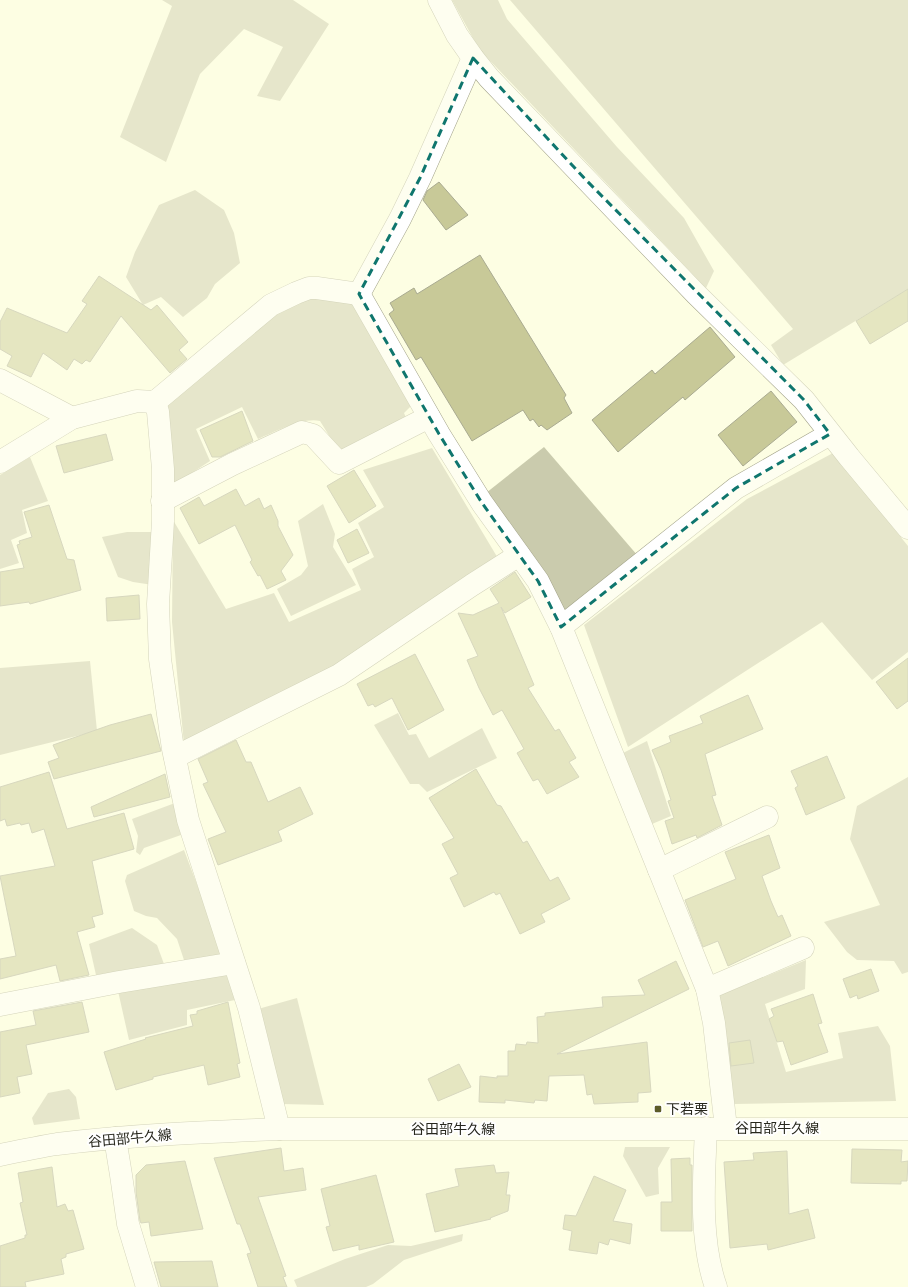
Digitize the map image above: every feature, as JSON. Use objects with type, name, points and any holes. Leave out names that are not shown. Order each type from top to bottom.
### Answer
[{"type":"street","points":[[439,0],[457,35],[489,78],[652,248],[804,400],[830,434],[908,528]]},
{"type":"street","points":[[359,294],[400,219],[420,178],[473,58]]},
{"type":"street","points":[[0,462],[72,418],[137,401],[155,402],[271,305],[296,293],[309,288],[317,288],[359,294]]},
{"type":"street","points":[[359,294],[429,417],[482,503],[538,581],[561,627],[707,989],[714,1023],[716,1128],[704,1172],[706,1245],[716,1287]]},
{"type":"street","points":[[0,380],[72,418]]},
{"type":"street","points":[[155,402],[158,412],[163,468],[158,604],[159,644],[175,757],[188,820],[249,1008],[279,1130]]},
{"type":"street","points":[[162,501],[233,464],[302,432],[313,435],[339,463],[429,417]]},
{"type":"street","points":[[561,627],[736,488],[830,434]]},
{"type":"street","points":[[175,757],[339,675],[519,555]]},
{"type":"street","points":[[659,870],[767,817]]},
{"type":"street","points":[[707,989],[803,948]]},
{"type":"street","points":[[0,1005],[119,982],[234,963]]},
{"type":"street","name":"谷田部牛久線","points":[[0,1155],[56,1145],[115,1138],[202,1132],[279,1130],[716,1128],[908,1129]]},
{"type":"street","points":[[115,1138],[128,1224],[147,1287]]},
{"type":"highlighted area","points":[[473,58],[585,179],[804,400],[830,434],[736,488],[561,627],[538,581],[482,503],[439,434],[359,294],[420,178]]},
{"type":"green space","points":[[162,0],[293,0],[329,24],[280,101],[257,96],[283,47],[244,29],[200,74],[166,162],[120,137],[172,6]]},
{"type":"green space","points":[[452,0],[498,0],[507,19],[617,147],[684,218],[714,271],[706,288],[479,49]]},
{"type":"green space","points":[[510,0],[908,0],[908,289],[783,365],[771,345],[793,329]]},
{"type":"green space","points":[[195,190],[224,210],[234,233],[240,263],[215,284],[207,298],[183,317],[161,297],[143,305],[126,277],[135,252],[159,205]]},
{"type":"green space","points":[[315,297],[352,301],[413,404],[404,413],[408,422],[341,455],[320,421],[313,420],[297,423],[258,439],[242,407],[196,429],[210,461],[172,486],[164,405],[277,312]]},
{"type":"green space","points":[[544,447],[638,556],[565,614],[486,493]]},
{"type":"green space","points":[[432,448],[499,560],[335,669],[184,744],[172,622],[173,520],[226,609],[274,593],[289,622],[361,590],[352,569],[374,557],[358,523],[384,507],[363,470]]},
{"type":"green space","points":[[833,453],[908,546],[908,652],[872,680],[822,622],[628,747],[584,625],[747,499]]},
{"type":"green space","points":[[30,457],[48,501],[22,510],[27,533],[11,540],[19,563],[0,569],[0,475]]},
{"type":"green space","points":[[323,504],[335,534],[333,547],[356,585],[291,616],[277,589],[301,575],[308,566],[298,521]]},
{"type":"green space","points":[[127,532],[155,532],[153,585],[133,582],[118,577],[102,537]]},
{"type":"green space","points":[[90,661],[97,731],[0,755],[0,668]]},
{"type":"green space","points":[[398,713],[409,735],[416,734],[429,758],[482,728],[497,758],[427,792],[419,784],[410,784],[374,725]]},
{"type":"green space","points":[[647,741],[671,816],[652,824],[623,753]]},
{"type":"green space","points":[[908,777],[908,972],[902,974],[894,961],[857,960],[847,952],[824,922],[880,905],[850,839],[857,806]]},
{"type":"green space","points":[[175,803],[181,835],[144,848],[140,855],[136,852],[138,836],[132,819]]},
{"type":"green space","points":[[184,850],[224,956],[184,960],[177,939],[157,918],[146,916],[134,911],[125,881],[127,875]]},
{"type":"green space","points":[[132,928],[157,945],[164,964],[96,975],[89,944]]},
{"type":"green space","points":[[806,960],[805,989],[765,1004],[786,1072],[843,1058],[838,1033],[878,1026],[890,1046],[896,1101],[734,1104],[718,996]]},
{"type":"green space","points":[[227,973],[235,1000],[187,1010],[187,1025],[129,1040],[118,991]]},
{"type":"green space","points":[[297,998],[324,1105],[282,1104],[258,1009]]},
{"type":"green space","points":[[69,1089],[76,1097],[80,1119],[34,1125],[32,1118],[48,1093]]},
{"type":"green space","points":[[625,1147],[670,1147],[658,1168],[659,1194],[646,1197],[623,1156]]},
{"type":"green space","points":[[463,1234],[462,1241],[404,1260],[373,1284],[366,1287],[297,1287],[294,1280],[345,1259],[388,1245],[411,1246]]},
{"type":"building","points":[[439,182],[468,215],[446,230],[423,200],[427,191]]},
{"type":"building","points":[[480,255],[566,395],[564,398],[572,413],[547,430],[541,425],[539,427],[533,419],[530,421],[523,410],[472,441],[421,357],[416,360],[389,314],[394,310],[390,303],[414,288],[417,294]]},
{"type":"building","points":[[99,276],[151,310],[157,305],[188,342],[179,350],[187,359],[170,373],[121,316],[90,362],[86,360],[82,364],[74,359],[67,370],[43,353],[31,377],[7,366],[12,356],[0,349],[0,322],[7,308],[67,333],[87,304],[82,301]]},
{"type":"building","points":[[908,289],[908,321],[870,344],[856,321]]},
{"type":"building","points":[[710,327],[735,357],[685,400],[683,397],[618,452],[592,420],[652,370],[655,374]]},
{"type":"building","points":[[771,391],[797,422],[743,466],[718,435]]},
{"type":"building","points":[[242,411],[253,441],[220,457],[212,457],[200,430]]},
{"type":"building","points":[[106,434],[113,460],[64,473],[56,446]]},
{"type":"building","points":[[354,470],[376,506],[349,523],[327,486]]},
{"type":"building","points":[[236,489],[245,506],[259,498],[264,509],[271,505],[278,521],[278,526],[293,555],[281,571],[286,580],[267,589],[260,575],[258,576],[250,562],[252,560],[235,525],[199,544],[180,508],[199,497],[204,506]]},
{"type":"building","points":[[49,505],[67,559],[74,560],[81,590],[30,604],[29,602],[0,606],[0,572],[24,568],[17,545],[20,544],[19,541],[32,537],[24,512]]},
{"type":"building","points":[[357,529],[369,553],[348,563],[337,540]]},
{"type":"building","points":[[515,572],[531,597],[505,613],[501,607],[534,685],[528,688],[555,731],[559,729],[576,758],[569,762],[579,777],[547,794],[538,779],[533,781],[517,753],[524,749],[502,710],[493,715],[479,688],[467,660],[478,656],[458,613],[473,615],[499,603],[490,589]]},
{"type":"building","points":[[139,595],[140,619],[107,621],[106,598]]},
{"type":"building","points":[[415,654],[444,710],[408,730],[392,698],[375,707],[373,704],[368,706],[357,684]]},
{"type":"building","points":[[908,658],[908,701],[897,709],[876,682]]},
{"type":"building","points":[[748,695],[763,729],[705,754],[716,795],[712,796],[722,825],[697,838],[696,835],[672,844],[665,821],[674,818],[668,801],[671,800],[661,770],[652,750],[671,742],[669,736],[703,723],[700,716]]},
{"type":"building","points":[[151,714],[161,751],[54,779],[48,762],[59,758],[53,745],[110,725]]},
{"type":"building","points":[[236,740],[246,762],[251,762],[268,802],[300,787],[313,814],[278,831],[282,841],[218,865],[208,839],[226,832],[203,784],[208,782],[198,759]]},
{"type":"building","points":[[827,756],[845,798],[806,815],[795,788],[798,786],[791,771]]},
{"type":"building","points":[[476,769],[497,805],[501,806],[523,843],[527,841],[550,881],[558,877],[570,899],[541,914],[545,922],[520,934],[500,893],[496,895],[494,892],[464,907],[450,878],[458,874],[442,844],[454,838],[429,798]]},
{"type":"building","points":[[49,772],[67,829],[124,813],[134,849],[92,861],[103,914],[92,917],[95,927],[77,932],[89,975],[60,981],[56,965],[0,979],[0,959],[16,956],[0,876],[55,866],[44,829],[32,833],[29,823],[21,825],[20,823],[7,826],[5,819],[0,821],[0,787]]},
{"type":"building","points":[[165,774],[170,797],[94,817],[91,807]]},
{"type":"building","points":[[769,835],[780,868],[762,876],[778,917],[782,915],[791,936],[728,966],[718,941],[703,947],[685,900],[736,879],[725,852]]},
{"type":"building","points":[[676,961],[689,989],[557,1054],[647,1042],[651,1092],[638,1093],[638,1102],[594,1104],[592,1094],[587,1095],[584,1075],[549,1076],[547,1101],[535,1100],[534,1103],[505,1100],[505,1103],[479,1102],[480,1076],[497,1078],[497,1076],[508,1076],[508,1051],[515,1051],[516,1044],[526,1045],[527,1042],[538,1043],[537,1017],[545,1016],[545,1013],[603,1007],[602,997],[645,995],[638,980]]},
{"type":"building","points":[[871,969],[879,991],[858,999],[857,995],[850,998],[843,979]]},
{"type":"building","points":[[813,994],[822,1023],[818,1024],[828,1052],[791,1065],[783,1041],[777,1042],[769,1019],[774,1016],[771,1009]]},
{"type":"building","points":[[82,1002],[89,1032],[26,1045],[32,1074],[17,1077],[20,1093],[0,1097],[0,1032],[36,1025],[33,1011]]},
{"type":"building","points":[[228,1002],[240,1063],[237,1064],[240,1077],[208,1085],[204,1065],[153,1077],[153,1079],[116,1090],[104,1052],[146,1039],[145,1038],[193,1026],[190,1015],[197,1014],[197,1011]]},
{"type":"building","points":[[750,1040],[754,1063],[731,1066],[729,1043]]},
{"type":"building","points":[[459,1064],[471,1087],[438,1101],[428,1079]]},
{"type":"building","points":[[281,1148],[284,1171],[303,1168],[306,1190],[258,1197],[286,1276],[283,1277],[287,1287],[258,1287],[247,1254],[251,1253],[240,1224],[237,1224],[214,1158]]},
{"type":"building","points":[[852,1149],[902,1150],[901,1162],[908,1161],[907,1181],[901,1181],[901,1184],[851,1183]]},
{"type":"building","points":[[787,1151],[789,1214],[808,1209],[815,1238],[768,1250],[767,1244],[730,1248],[724,1162],[754,1160],[753,1153]]},
{"type":"building","points":[[690,1158],[690,1165],[692,1165],[692,1231],[661,1231],[661,1202],[672,1202],[671,1159]]},
{"type":"building","points":[[185,1161],[203,1229],[151,1236],[149,1222],[141,1223],[140,1221],[136,1192],[136,1175],[146,1165]]},
{"type":"building","points":[[494,1165],[496,1173],[509,1172],[506,1195],[510,1195],[508,1211],[490,1218],[491,1219],[435,1232],[426,1194],[459,1186],[455,1169]]},
{"type":"building","points":[[52,1167],[57,1207],[65,1204],[68,1211],[73,1210],[84,1249],[66,1254],[66,1257],[61,1259],[64,1274],[25,1282],[26,1287],[0,1287],[0,1246],[25,1238],[25,1235],[27,1235],[20,1203],[23,1202],[18,1173]]},
{"type":"building","points":[[376,1175],[394,1242],[359,1250],[359,1245],[333,1251],[326,1227],[330,1226],[321,1189]]},
{"type":"building","points":[[594,1176],[626,1190],[613,1221],[632,1224],[630,1244],[610,1239],[608,1245],[599,1242],[597,1254],[569,1250],[572,1231],[563,1229],[565,1215],[576,1216]]},
{"type":"building","points":[[212,1261],[218,1287],[161,1287],[154,1262]]},
{"type":"place","name":"下若栗","points":[[658,1109]]}]
